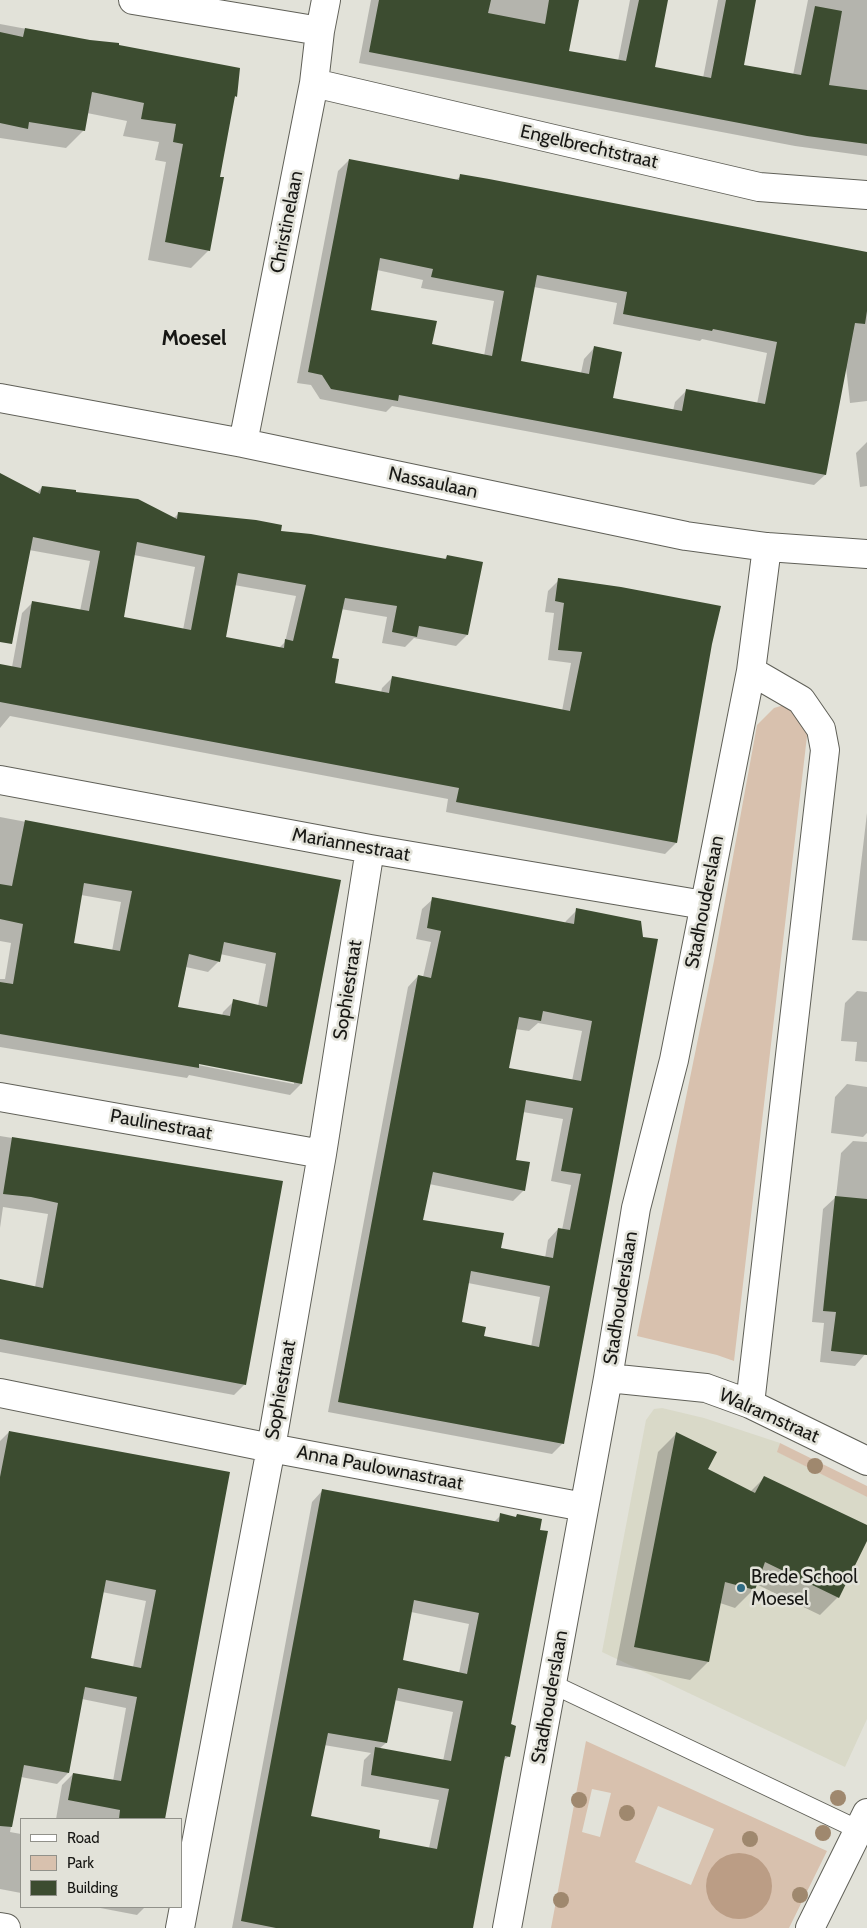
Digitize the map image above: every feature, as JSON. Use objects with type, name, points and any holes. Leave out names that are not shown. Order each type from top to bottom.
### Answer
[{"type":"street","points":[[133,0],[320,31]]},
{"type":"street","name":"Christinelaan","points":[[244,443],[314,83],[320,31],[326,0]]},
{"type":"street","name":"Engelbrechtstraat","points":[[314,83],[759,187],[867,195]]},
{"type":"street","name":"Nassaulaan","points":[[0,398],[244,443],[686,536],[767,547],[867,554]]},
{"type":"street","name":"Stadhouderslaan","points":[[508,1928],[608,1378],[636,1208],[674,1060],[751,671],[767,547]]},
{"type":"street","points":[[750,1404],[825,750],[821,729],[801,700],[751,671]]},
{"type":"street","name":"Mariannestraat","points":[[0,780],[370,849],[704,905]]},
{"type":"street","name":"Sophiestraat","points":[[180,1928],[271,1448],[322,1154],[370,849]]},
{"type":"street","name":"Paulinestraat","points":[[0,1097],[322,1154]]},
{"type":"street","name":"Walramstraat","points":[[608,1378],[706,1388],[750,1404],[867,1461]]},
{"type":"street","name":"Anna Paulownastraat","points":[[0,1393],[271,1448],[584,1507]]},
{"type":"street","points":[[810,1928],[863,1821]]},
{"type":"street","points":[[0,1927],[6,1928]]},
{"type":"lane","points":[[552,1684],[863,1821]]},
{"type":"shaded area","name":"Brede School Moesel","points":[[662,1408],[704,1418],[780,1443],[778,1452],[867,1497],[867,1719],[845,1767],[602,1652],[646,1420],[654,1409]]},
{"type":"shaded area","points":[[733,1853],[745,1853],[757,1858],[767,1868],[772,1880],[770,1899],[757,1914],[745,1919],[733,1919],[721,1914],[711,1904],[706,1892],[706,1880],[711,1868],[721,1858]]},
{"type":"green space","points":[[784,705],[809,719],[734,1361],[717,1355],[637,1336],[714,961],[757,725],[774,708]]},
{"type":"green space","points":[[780,1443],[867,1486],[867,1497],[777,1452]]},
{"type":"green space","points":[[586,1741],[827,1851],[789,1928],[551,1928]],"holes":[[[592,1789],[611,1793],[600,1837],[582,1832]],[[658,1806],[714,1829],[691,1885],[635,1862]]]},
{"type":"building","points":[[379,0],[491,0],[488,13],[545,24],[549,0],[579,0],[569,51],[626,61],[639,0],[668,0],[655,67],[711,78],[726,0],[756,0],[744,65],[801,75],[815,6],[842,11],[829,85],[867,90],[867,144],[807,136],[369,52]]},
{"type":"building","points":[[25,28],[90,40],[119,43],[119,45],[240,68],[237,97],[235,96],[220,177],[224,177],[210,251],[165,242],[183,144],[173,142],[176,124],[141,119],[144,103],[92,92],[85,131],[29,122],[28,129],[0,123],[0,32],[23,37]]},
{"type":"building","points":[[349,159],[459,180],[460,174],[489,179],[867,252],[867,311],[865,324],[855,323],[826,475],[399,395],[398,401],[331,389],[322,375],[308,372]],"holes":[[[380,258],[433,269],[431,277],[504,291],[492,356],[432,344],[437,321],[371,310]],[[537,275],[627,292],[623,314],[777,342],[765,404],[686,389],[682,411],[613,398],[622,352],[594,346],[589,374],[521,361]]]},
{"type":"building","points":[[0,473],[40,494],[42,486],[138,499],[177,519],[178,512],[256,520],[282,525],[281,531],[311,534],[446,559],[447,555],[483,562],[468,635],[419,626],[417,637],[392,632],[397,606],[345,598],[332,658],[339,659],[335,683],[389,693],[392,676],[570,711],[582,652],[558,650],[564,603],[555,601],[558,578],[621,587],[721,606],[712,644],[677,843],[456,802],[459,788],[0,702],[0,664],[21,668],[32,601],[89,611],[100,551],[33,537],[12,644],[0,642]],"holes":[[[137,542],[205,556],[191,630],[124,617]],[[238,573],[306,585],[293,641],[285,639],[284,648],[226,637]]]},
{"type":"building","points":[[25,820],[341,880],[302,1084],[199,1064],[199,1068],[0,1034],[0,982],[13,984],[23,924],[0,919],[0,884],[12,886]],"holes":[[[84,883],[132,891],[120,951],[74,943]],[[224,942],[276,953],[267,1007],[233,999],[230,1016],[178,1007],[189,954],[220,962]]]},
{"type":"building","points":[[432,897],[574,924],[576,908],[641,921],[643,937],[658,939],[564,1444],[338,1402],[418,975],[431,978],[441,931],[427,928]],"holes":[[[543,1011],[592,1021],[581,1081],[509,1068],[519,1017],[541,1021]],[[526,1100],[573,1108],[561,1171],[581,1174],[570,1230],[558,1228],[553,1258],[501,1248],[504,1233],[423,1220],[433,1172],[525,1191],[530,1162],[516,1160]],[[471,1271],[550,1286],[539,1347],[484,1336],[486,1327],[462,1322]]]},
{"type":"building","points":[[12,1137],[283,1181],[246,1385],[0,1339],[0,1279],[43,1288],[58,1203],[31,1197],[3,1194]]},
{"type":"building","points":[[835,1196],[867,1199],[867,1355],[831,1351],[836,1312],[823,1311]]},
{"type":"building","points":[[9,1431],[230,1472],[165,1818],[119,1818],[120,1810],[68,1800],[73,1773],[121,1781],[137,1697],[85,1687],[69,1773],[24,1765],[12,1827],[0,1826],[0,1477]],"holes":[[[106,1580],[156,1590],[141,1668],[91,1658]]]},
{"type":"building","points":[[676,1432],[717,1452],[708,1469],[755,1493],[764,1476],[867,1525],[867,1541],[839,1598],[765,1562],[755,1590],[725,1582],[709,1662],[634,1647]]},
{"type":"building","points":[[322,1489],[499,1522],[500,1513],[516,1517],[517,1514],[542,1519],[540,1530],[548,1531],[511,1724],[516,1726],[510,1757],[505,1756],[473,1928],[276,1928],[241,1921]],"holes":[[[414,1600],[479,1613],[467,1674],[403,1660]],[[398,1688],[463,1701],[451,1761],[375,1747],[371,1775],[449,1789],[437,1849],[379,1838],[380,1830],[311,1816],[328,1733],[387,1743]]]},
{"type":"place","name":"Brede School Moesel","points":[[741,1588]]},
{"type":"district","name":"Moesel","points":[[194,339]]}]
